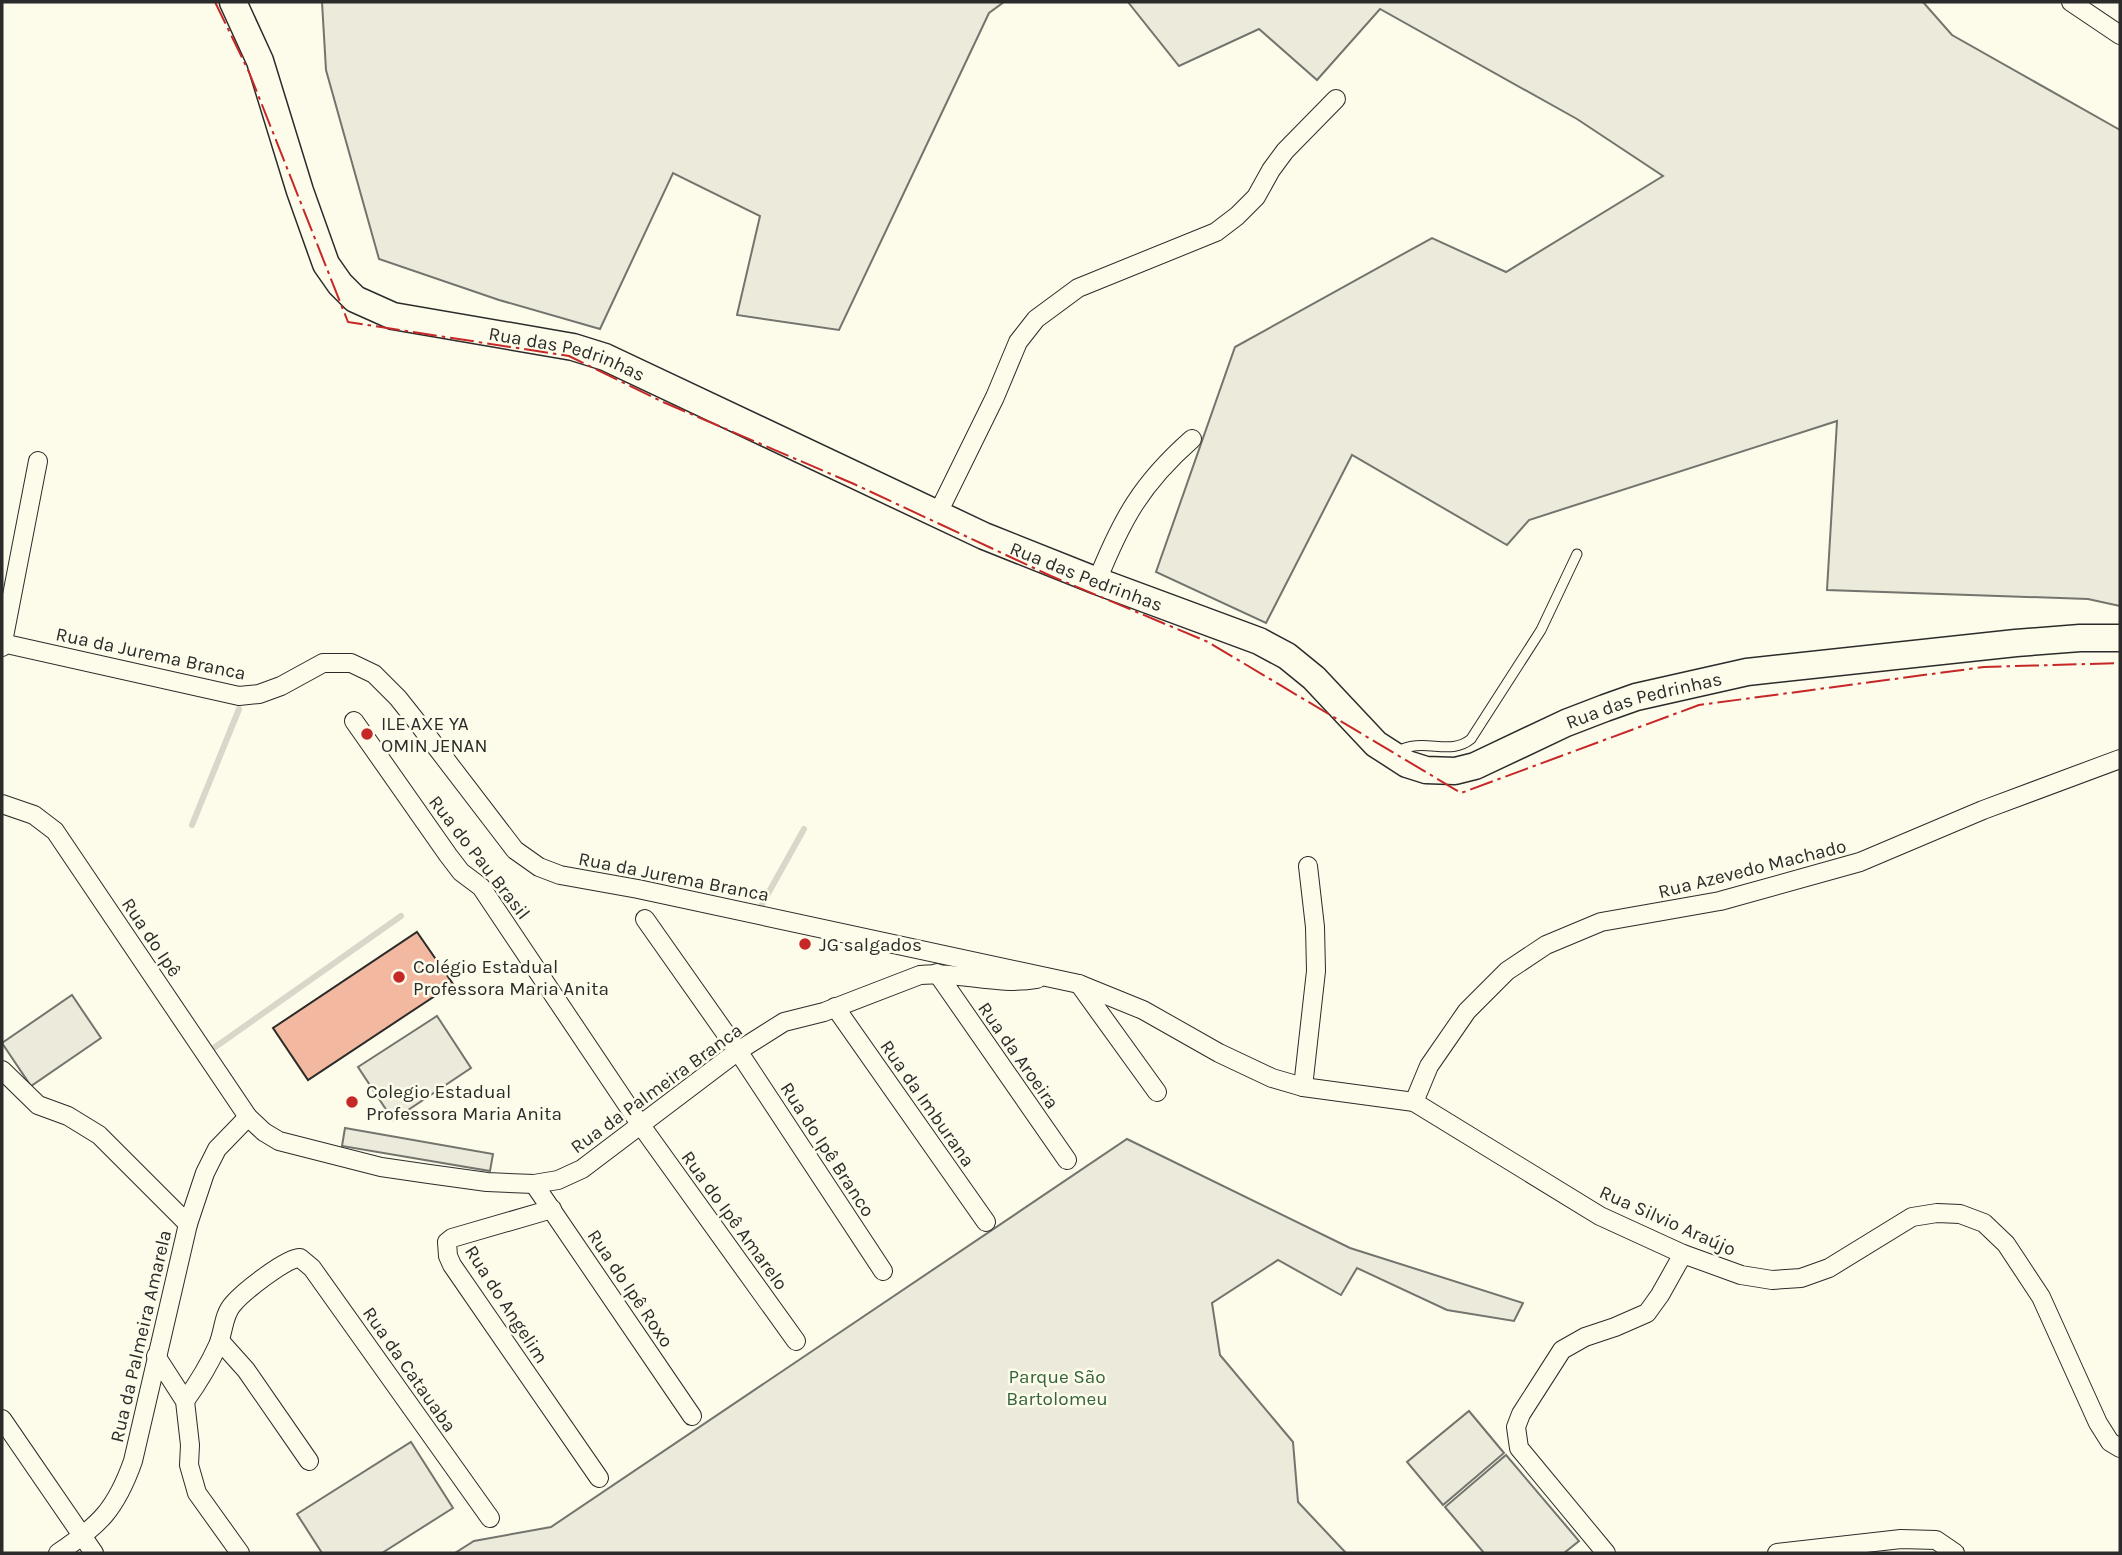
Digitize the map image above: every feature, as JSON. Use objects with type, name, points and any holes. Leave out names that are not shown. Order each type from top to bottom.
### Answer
[{"type":"main road","name":"Rua das Pedrinhas","points":[[233,2],[260,61],[300,191],[326,264],[355,299],[393,316],[573,347],[606,357],[937,514],[1097,581],[1259,640],[1287,656],[1314,678],[1376,744],[1391,755],[1426,770],[1455,771],[1475,766],[1566,723],[1636,697],[1747,672],[2080,638],[2120,638]]},
{"type":"street","points":[[2071,2],[2119,32]]},
{"type":"street","points":[[937,514],[995,397],[1017,342],[1036,319],[1078,288],[1216,232],[1256,197],[1285,151],[1336,99]]},
{"type":"street","points":[[1097,581],[1117,532],[1134,502],[1152,478],[1192,439]]},
{"type":"street","points":[[2,645],[38,461]]},
{"type":"street","name":"Rua da Jurema Branca","points":[[2,645],[239,696],[260,694],[281,686],[323,663],[351,663],[374,674],[398,698],[514,850],[539,867],[560,875],[663,894],[1079,984],[1143,1010],[1250,1069],[1272,1078],[1303,1087],[1414,1102]]},
{"type":"street","name":"Rua do Pau Brasil","points":[[354,721],[461,872],[481,887],[640,1124]]},
{"type":"street","name":"Rua Azevedo Machado","points":[[1414,1102],[1429,1066],[1466,1011],[1507,971],[1546,945],[1601,922],[1720,901],[1860,862],[1983,810],[2120,759]]},
{"type":"street","name":"Rua do Ipê","points":[[2,804],[34,815],[55,831],[248,1116]]},
{"type":"street","points":[[1303,1087],[1316,971],[1315,927],[1308,866]]},
{"type":"street","name":"Rua do Ipê Branco","points":[[645,919],[738,1051],[883,1271]]},
{"type":"street","name":"Rua da Palmeira Branca","points":[[248,1116],[279,1142],[381,1167],[487,1182],[534,1184],[558,1180],[582,1169],[738,1051],[785,1022],[835,1007],[919,975],[937,973],[1015,982],[1047,977]]},
{"type":"street","name":"Rua da Aroeira","points":[[937,973],[1067,1160]]},
{"type":"street","points":[[1079,984],[1157,1092]]},
{"type":"street","name":"Rua da Imburana","points":[[835,1007],[986,1222]]},
{"type":"street","points":[[2,1070],[38,1105],[68,1116],[99,1135],[188,1224]]},
{"type":"street","name":"Rua Silvio Araújo","points":[[1414,1102],[1600,1216],[1683,1254],[1741,1275],[1772,1280],[1801,1278],[1829,1268],[1912,1217],[1937,1213],[1960,1214],[1984,1223],[2006,1244],[2023,1268],[2040,1297],[2098,1423],[2110,1442],[2120,1448]]},
{"type":"street","name":"Rua da Palmeira Amarela","points":[[58,1553],[100,1521],[115,1503],[125,1483],[133,1461],[188,1224],[205,1173],[217,1149],[248,1116]]},
{"type":"street","name":"Rua do Ipê Amarelo","points":[[640,1124],[796,1341]]},
{"type":"street","name":"Rua do Ipê Roxo","points":[[534,1184],[692,1416]]},
{"type":"street","name":"Rua do Angelim","points":[[552,1209],[452,1238],[447,1242],[446,1248],[452,1265],[599,1478]]},
{"type":"street","points":[[1606,1553],[1519,1448],[1516,1427],[1521,1414],[1562,1350],[1585,1337],[1647,1312],[1683,1254]]},
{"type":"street","name":"Rua da Catauaba","points":[[220,1341],[224,1323],[233,1304],[288,1261],[300,1258],[312,1268],[490,1518]]},
{"type":"street","points":[[185,1401],[206,1370],[220,1341],[246,1370],[309,1461]]},
{"type":"street","points":[[156,1356],[185,1401],[191,1478],[197,1493],[240,1553]]},
{"type":"street","points":[[2,1419],[94,1553]]},
{"type":"street","points":[[1777,1553],[1901,1539],[1936,1540],[1955,1553]]},
{"type":"lane","points":[[1391,755],[1408,746],[1431,745],[1449,748],[1465,744],[1471,738],[1541,630],[1577,554]]},
{"type":"green space","points":[[322,2],[1004,2],[989,13],[839,330],[737,315],[760,216],[673,173],[600,329],[499,300],[379,259],[326,70]]},
{"type":"green space","points":[[1128,2],[1923,2],[1952,35],[2120,130],[2120,606],[2088,599],[1827,590],[1837,421],[1529,520],[1507,545],[1352,455],[1266,623],[1156,572],[1235,347],[1432,238],[1506,272],[1663,176],[1577,119],[1380,9],[1317,80],[1259,29],[1179,66]]},
{"type":"green space","points":[[72,995],[101,1038],[31,1086],[2,1043]]},
{"type":"green space","points":[[437,1016],[471,1068],[393,1120],[358,1067]]},
{"type":"green space","name":"Parque São Bartolomeu","points":[[1127,1139],[1350,1248],[1523,1303],[1514,1321],[1447,1310],[1357,1268],[1341,1295],[1278,1260],[1212,1303],[1220,1355],[1293,1442],[1298,1502],[1346,1553],[455,1553],[474,1541],[551,1527]]},
{"type":"green space","points":[[1469,1411],[1504,1453],[1443,1505],[1407,1462]]},
{"type":"green space","points":[[411,1442],[453,1508],[382,1553],[322,1553],[297,1514]]},
{"type":"green space","points":[[1506,1455],[1579,1541],[1564,1553],[1484,1553],[1445,1507]]},
{"type":"shaded area","points":[[345,1128],[493,1154],[490,1171],[342,1146]]},
{"type":"building","points":[[417,932],[453,984],[308,1080],[273,1028]]},
{"type":"waterway","points":[[192,825],[239,709]]},
{"type":"waterway","points":[[760,908],[804,829]]},
{"type":"waterway","points":[[211,1050],[401,916]]},
{"type":"power","points":[[215,2],[249,72],[348,322],[569,356],[663,402],[854,484],[1051,576],[1208,642],[1461,793],[1699,705],[1984,667],[2120,663]]},
{"type":"place","name":"ILE AXE YA OMIN JENAN","points":[[367,734]]},
{"type":"place","name":"JG salgados","points":[[805,944]]},
{"type":"place","name":"Colégio Estadual Professora Maria Anita","points":[[399,977]]},
{"type":"place","name":"Colegio Estadual Professora Maria Anita","points":[[352,1102]]}]
